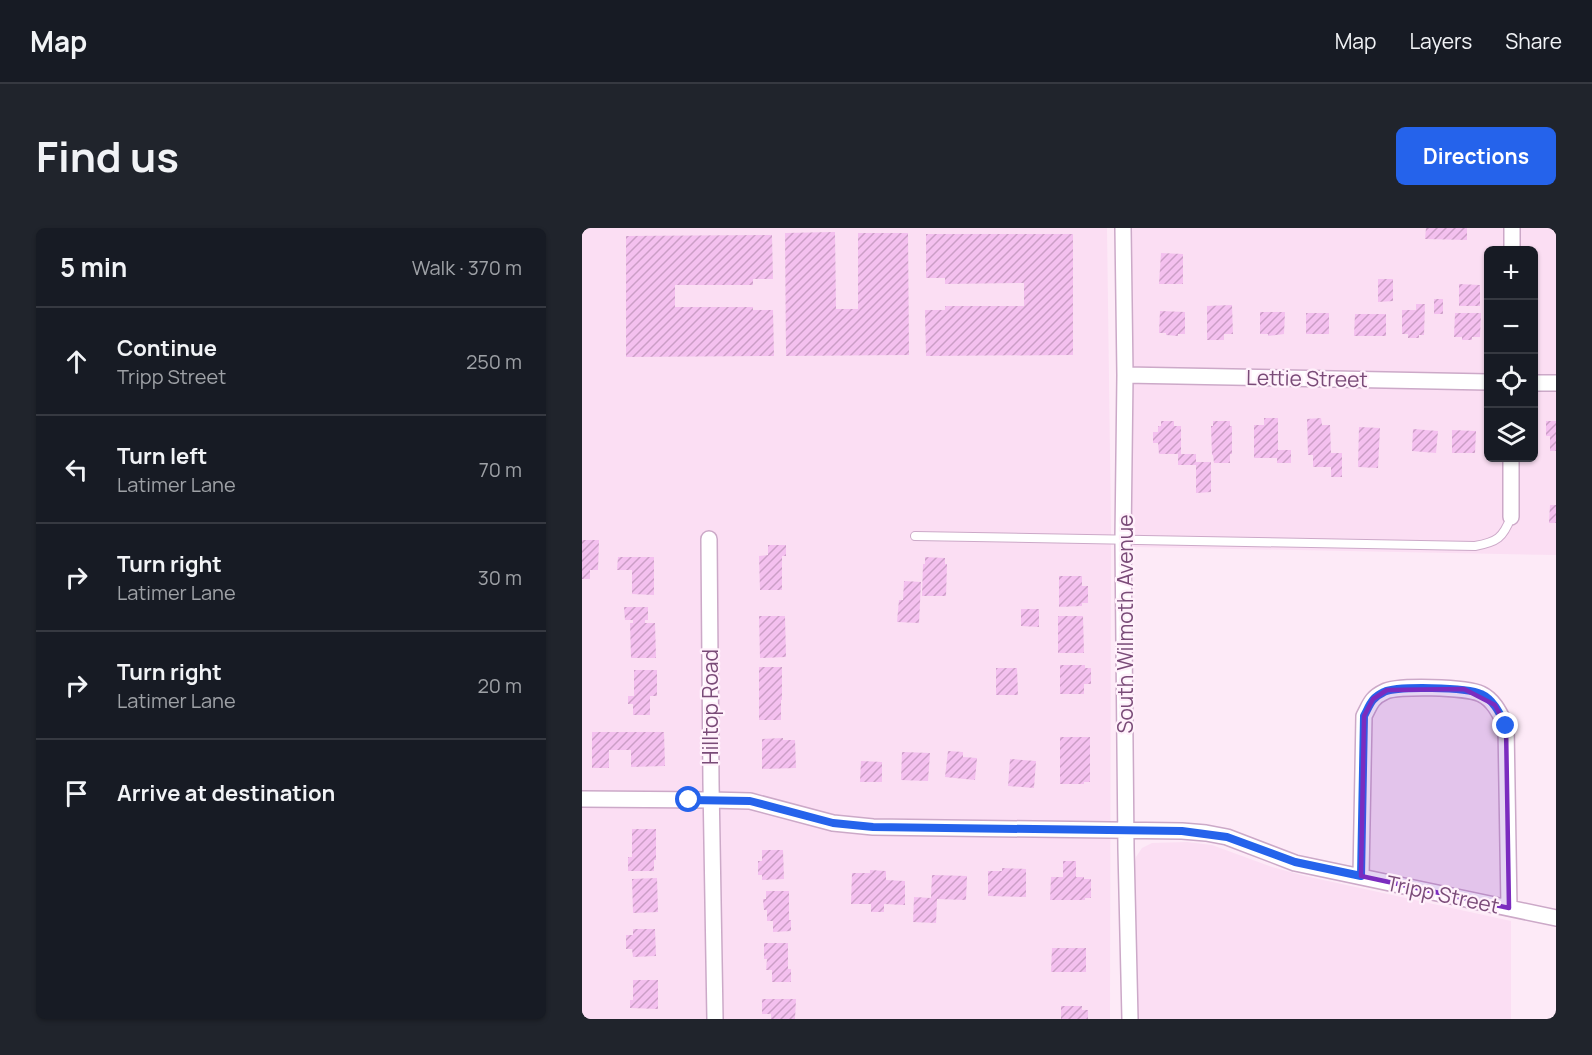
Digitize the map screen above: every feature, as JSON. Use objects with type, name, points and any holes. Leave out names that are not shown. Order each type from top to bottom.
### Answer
[{"type":"street","name":"South Wilmoth Avenue","points":[[1123,228],[1126,830],[1130,1019]]},
{"type":"street","points":[[1512,228],[1512,246]]},
{"type":"street","name":"Lettie Street","points":[[1125,375],[1484,382]]},
{"type":"street","points":[[1538,383],[1556,383]]},
{"type":"street","points":[[1511,462],[1511,517]]},
{"type":"street","name":"Hilltop Road","points":[[709,539],[715,1019]]},
{"type":"street","points":[[1361,876],[1364,716],[1372,699],[1387,690],[1464,689],[1482,694],[1495,705],[1506,726],[1509,908]]},
{"type":"street","name":"Tripp Street","points":[[582,799],[750,801],[833,823],[873,827],[1206,833],[1227,837],[1295,862],[1556,918]]},
{"type":"lane","points":[[915,536],[1475,546],[1489,543],[1505,532],[1511,517]]},
{"type":"highlighted area","points":[[1464,689],[1495,705],[1506,726],[1509,908],[1361,876],[1364,716],[1373,699],[1387,690]]},
{"type":"shaded area","points":[[582,228],[1107,228],[1111,530],[1110,1019],[582,1019]]},
{"type":"shaded area","points":[[1131,228],[1556,228],[1556,555],[1132,547]]},
{"type":"shaded area","points":[[1187,842],[1212,845],[1272,867],[1305,876],[1511,921],[1511,1019],[1137,1019],[1134,866],[1136,857],[1142,848],[1152,843]]},
{"type":"building","points":[[1426,228],[1467,228],[1467,240],[1425,239]]},
{"type":"building","points":[[835,232],[836,309],[858,309],[858,233],[908,233],[909,355],[786,356],[785,233]]},
{"type":"building","points":[[926,234],[1073,234],[1073,355],[926,356],[925,310],[945,310],[945,306],[1024,306],[1024,283],[945,284],[945,278],[926,278]]},
{"type":"building","points":[[772,235],[773,279],[753,279],[753,285],[675,285],[675,307],[753,307],[753,310],[773,310],[774,356],[626,357],[626,236]]},
{"type":"building","points":[[1161,253],[1183,254],[1183,284],[1159,284]]},
{"type":"building","points":[[1378,279],[1393,279],[1393,301],[1378,302]]},
{"type":"building","points":[[1459,284],[1480,285],[1480,306],[1459,306]]},
{"type":"building","points":[[1434,299],[1443,299],[1443,314],[1434,314]]},
{"type":"building","points":[[1416,304],[1425,304],[1424,335],[1419,335],[1419,338],[1408,338],[1408,334],[1402,334],[1402,310],[1416,310]]},
{"type":"building","points":[[1232,305],[1233,334],[1224,334],[1224,340],[1207,340],[1207,306]]},
{"type":"building","points":[[1160,311],[1185,312],[1185,334],[1178,334],[1178,336],[1159,333]]},
{"type":"building","points":[[1260,312],[1285,312],[1284,334],[1268,336],[1268,334],[1260,334]]},
{"type":"building","points":[[1306,313],[1329,313],[1329,334],[1306,334]]},
{"type":"building","points":[[1455,313],[1481,313],[1480,337],[1462,340],[1462,337],[1454,337]]},
{"type":"building","points":[[1355,314],[1386,314],[1386,336],[1354,336]]},
{"type":"building","points":[[1264,418],[1278,418],[1278,450],[1291,450],[1291,463],[1277,463],[1277,458],[1254,458],[1254,425],[1264,425]]},
{"type":"building","points":[[1321,418],[1322,425],[1330,425],[1331,453],[1342,453],[1342,477],[1331,477],[1331,467],[1313,467],[1313,455],[1308,455],[1307,419]]},
{"type":"building","points":[[1161,421],[1174,421],[1174,426],[1181,426],[1181,454],[1196,454],[1196,462],[1211,462],[1211,492],[1196,493],[1196,465],[1178,465],[1178,454],[1159,454],[1158,443],[1153,443],[1153,432],[1158,432]]},
{"type":"building","points":[[1213,421],[1230,421],[1232,454],[1230,454],[1230,463],[1214,463],[1211,426],[1213,426]]},
{"type":"building","points":[[1546,421],[1556,421],[1556,451],[1550,451],[1550,436],[1546,436]]},
{"type":"building","points":[[1359,427],[1380,428],[1378,468],[1358,467]]},
{"type":"building","points":[[1413,429],[1438,431],[1436,453],[1412,451]]},
{"type":"building","points":[[1452,430],[1476,431],[1475,453],[1452,453]]},
{"type":"building","points":[[1550,505],[1556,505],[1556,523],[1549,523]]},
{"type":"building","points":[[582,540],[599,540],[598,570],[590,570],[590,579],[582,579]]},
{"type":"building","points":[[768,545],[786,545],[786,556],[782,556],[782,590],[760,590],[759,556],[768,555]]},
{"type":"building","points":[[618,557],[654,557],[654,595],[632,594],[632,570],[617,570]]},
{"type":"building","points":[[925,557],[945,558],[945,564],[947,564],[946,596],[922,596]]},
{"type":"building","points":[[1059,576],[1082,576],[1082,586],[1088,586],[1088,603],[1082,603],[1082,606],[1059,607]]},
{"type":"building","points":[[904,581],[921,582],[919,623],[897,622],[899,600],[903,600]]},
{"type":"building","points":[[624,607],[648,607],[648,620],[645,620],[645,623],[655,623],[656,658],[631,658],[630,623],[633,623],[633,620],[625,620]]},
{"type":"building","points":[[1021,609],[1039,609],[1039,627],[1021,626]]},
{"type":"building","points":[[759,616],[785,616],[786,657],[760,658]]},
{"type":"building","points":[[1058,616],[1083,616],[1084,653],[1058,653]]},
{"type":"building","points":[[1060,665],[1085,665],[1085,668],[1091,668],[1091,684],[1084,684],[1084,694],[1060,694]]},
{"type":"building","points":[[759,667],[782,667],[781,720],[759,720]]},
{"type":"building","points":[[996,668],[1017,668],[1018,695],[996,695]]},
{"type":"building","points":[[634,670],[657,670],[657,696],[650,696],[650,715],[633,715],[633,704],[628,704],[628,696],[634,696]]},
{"type":"building","points":[[592,732],[664,732],[665,766],[631,767],[631,750],[609,750],[609,768],[592,768]]},
{"type":"building","points":[[1060,737],[1090,737],[1090,782],[1060,784]]},
{"type":"building","points":[[783,738],[783,740],[795,740],[796,768],[762,769],[762,739]]},
{"type":"building","points":[[948,751],[963,752],[963,757],[977,758],[975,780],[945,777]]},
{"type":"building","points":[[902,752],[930,753],[928,781],[901,780]]},
{"type":"building","points":[[1010,759],[1036,761],[1034,788],[1008,786]]},
{"type":"building","points":[[861,761],[882,762],[882,782],[860,782]]},
{"type":"building","points":[[632,829],[656,829],[654,871],[628,871],[628,857],[632,857]]},
{"type":"building","points":[[762,850],[783,850],[784,879],[762,880],[762,875],[758,875],[758,861],[762,861]]},
{"type":"building","points":[[1063,861],[1076,861],[1076,877],[1091,879],[1091,898],[1050,900],[1051,877],[1063,877]]},
{"type":"building","points":[[1002,868],[1026,869],[1026,897],[988,896],[988,871],[1002,871]]},
{"type":"building","points":[[870,870],[886,871],[886,880],[905,881],[905,905],[884,904],[884,912],[871,912],[871,904],[851,904],[852,873],[870,873]]},
{"type":"building","points":[[932,875],[967,876],[966,900],[937,899],[936,923],[913,922],[914,897],[931,898]]},
{"type":"building","points":[[657,878],[658,912],[633,913],[632,879]]},
{"type":"building","points":[[766,891],[789,891],[791,931],[773,932],[773,921],[767,921],[767,910],[764,910],[763,899],[766,899]]},
{"type":"building","points":[[633,929],[655,929],[656,956],[633,957],[632,949],[626,949],[626,935],[633,935]]},
{"type":"building","points":[[764,943],[788,943],[788,969],[791,969],[791,982],[772,982],[772,970],[766,970],[767,959],[764,959]]},
{"type":"building","points":[[1052,948],[1086,948],[1086,972],[1051,972]]},
{"type":"building","points":[[633,980],[658,980],[658,1009],[630,1008],[630,1000],[633,1000]]},
{"type":"building","points":[[762,999],[796,999],[795,1019],[771,1019],[771,1014],[762,1014]]},
{"type":"building","points":[[1061,1006],[1082,1006],[1082,1010],[1088,1010],[1088,1019],[1061,1019]]},
{"type":"route","points":[[689,800],[750,801],[833,823],[873,827],[1206,833],[1227,837],[1295,862],[1361,876],[1364,716],[1372,699],[1387,690],[1464,689],[1482,694],[1495,705],[1506,726]]}]
